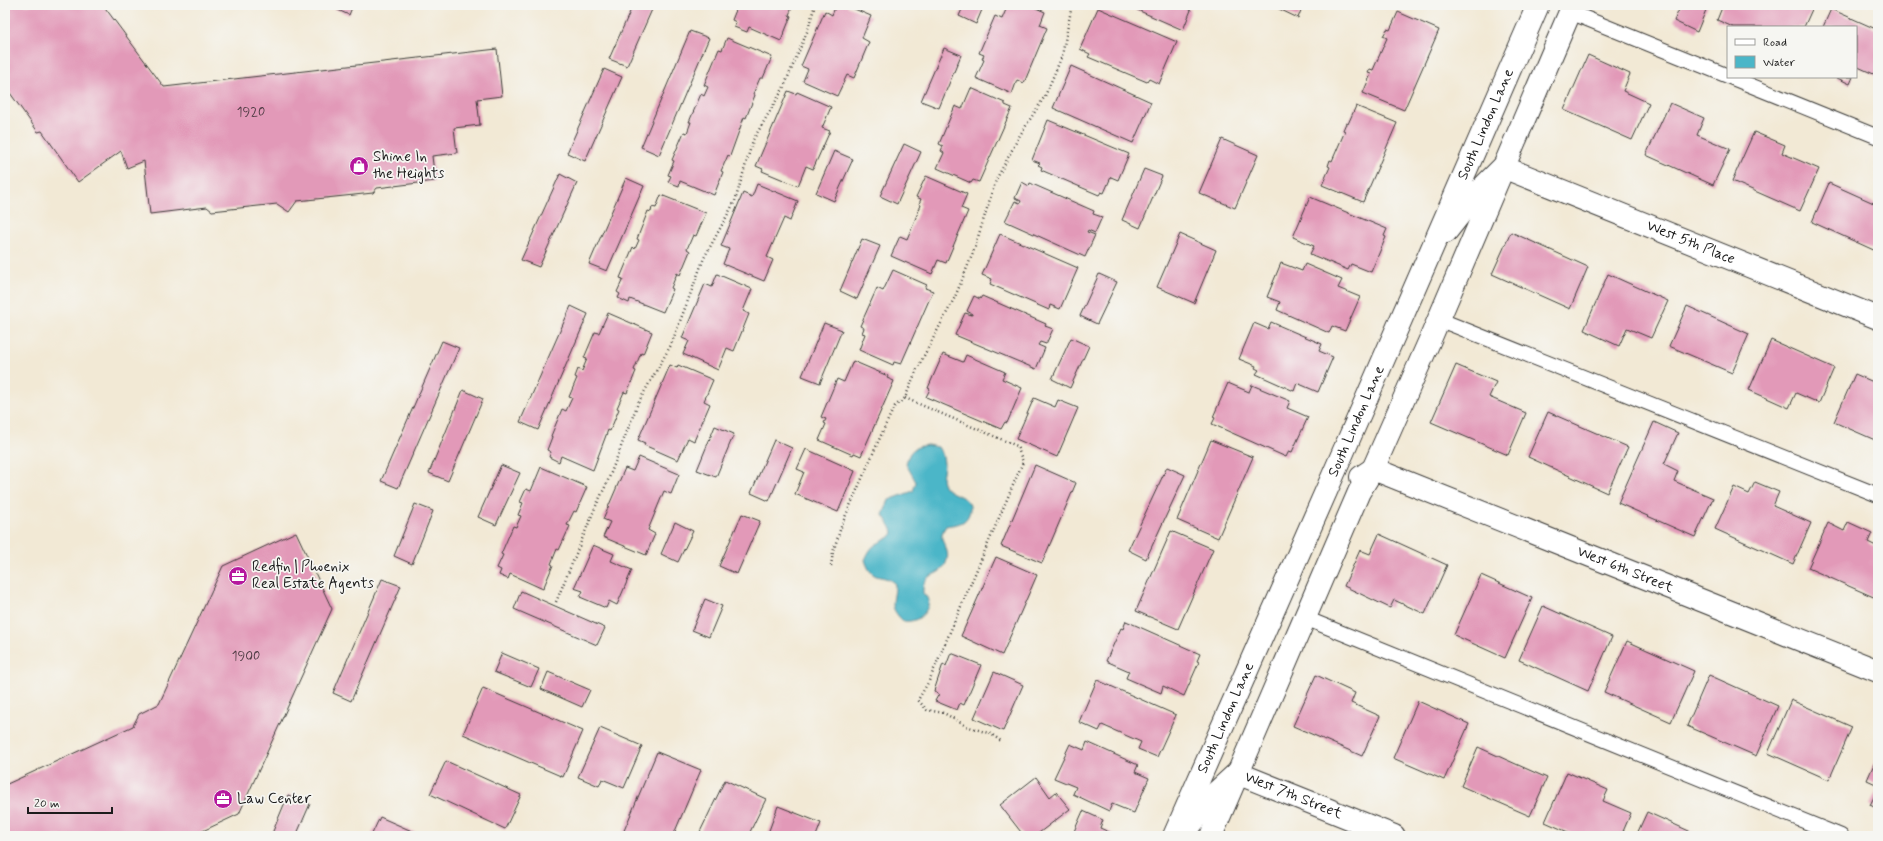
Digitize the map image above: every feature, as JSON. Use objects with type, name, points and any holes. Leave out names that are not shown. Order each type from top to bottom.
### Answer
[{"type":"street","name":"South Lindon Lane","points":[[1174,836],[1538,5]]},
{"type":"street","name":"South Lindon Lane","points":[[1211,836],[1359,492],[1373,469],[1571,8]]},
{"type":"street","points":[[1432,247],[1450,229],[1476,194],[1504,167]]},
{"type":"street","name":"West 5th Place","points":[[1504,167],[1878,318]]},
{"type":"street","points":[[1304,540],[1320,528],[1350,487],[1373,469]]},
{"type":"street","name":"West 6th Street","points":[[1373,469],[1878,671]]},
{"type":"street","points":[[1178,836],[1190,826],[1222,785],[1237,773]]},
{"type":"street","name":"West 7th Street","points":[[1237,773],[1394,836]]},
{"type":"lane","points":[[1571,8],[1727,75]]},
{"type":"lane","points":[[1734,78],[1878,137]]},
{"type":"lane","points":[[1438,319],[1878,495]]},
{"type":"lane","points":[[1305,618],[1841,836]]},
{"type":"path","points":[[556,602],[607,483],[638,403],[671,345],[704,258],[735,202],[752,140],[783,89],[807,32],[815,5]]},
{"type":"path","points":[[831,566],[833,552],[842,524],[865,471],[895,406],[905,398],[917,369],[954,297],[973,254],[996,180],[1020,135],[1045,96],[1062,56],[1072,5]]},
{"type":"path","points":[[905,398],[1017,446],[1023,462],[929,681],[918,700],[927,710],[944,713],[966,726],[991,734],[1001,741]]},
{"type":"water","points":[[927,445],[938,447],[942,455],[944,464],[942,480],[944,485],[951,492],[966,500],[969,503],[970,508],[969,514],[965,520],[946,526],[943,532],[942,537],[948,557],[943,568],[925,581],[923,593],[929,600],[924,613],[913,621],[903,621],[893,607],[895,584],[886,578],[875,575],[871,572],[865,560],[872,547],[890,537],[893,533],[883,515],[889,500],[913,491],[916,482],[906,464],[907,460],[912,450]]},
{"type":"building","points":[[5,5],[103,5],[164,87],[497,49],[502,96],[477,99],[480,125],[454,128],[457,153],[432,156],[435,181],[377,188],[373,193],[297,201],[289,212],[277,204],[212,211],[207,207],[150,214],[144,161],[127,168],[121,151],[78,182],[42,131],[38,132],[5,86]]},
{"type":"building","points":[[353,5],[349,15],[329,6]]},
{"type":"building","points":[[633,5],[654,5],[627,66],[609,59]]},
{"type":"building","points":[[738,5],[793,5],[789,15],[791,16],[781,41],[749,27],[747,32],[734,27],[736,22],[732,20]]},
{"type":"building","points":[[836,5],[845,5],[871,16],[862,38],[869,42],[854,78],[847,75],[837,96],[803,81],[808,69],[801,66],[825,11],[832,15]]},
{"type":"building","points":[[964,5],[984,5],[976,24],[959,16]]},
{"type":"building","points":[[1008,5],[1029,5],[1045,12],[1040,25],[1047,28],[1024,83],[1017,80],[1012,94],[976,78],[984,60],[982,59],[984,55],[979,53],[995,16],[1002,19]]},
{"type":"building","points":[[1126,5],[1185,5],[1184,7],[1191,10],[1183,30]]},
{"type":"building","points":[[1279,5],[1303,5],[1298,18],[1277,8]]},
{"type":"building","points":[[1681,5],[1708,5],[1697,32],[1674,21]]},
{"type":"building","points":[[1723,5],[1814,5],[1804,26],[1731,26],[1717,20]]},
{"type":"building","points":[[1098,8],[1177,42],[1159,84],[1149,79],[1147,82],[1088,57],[1090,54],[1080,49]]},
{"type":"building","points":[[1831,9],[1878,30],[1878,76],[1858,67],[1857,69],[1857,26],[1823,26]]},
{"type":"building","points":[[1398,12],[1439,30],[1404,110],[1363,93],[1371,74],[1368,73],[1370,69],[1373,70],[1387,38],[1383,36],[1387,29],[1390,30]]},
{"type":"building","points":[[690,31],[709,38],[659,155],[641,147]]},
{"type":"building","points":[[727,38],[772,57],[763,78],[760,78],[753,94],[755,95],[746,118],[744,117],[730,156],[728,155],[721,171],[723,172],[714,195],[680,181],[679,186],[668,182],[671,176],[668,175],[674,161],[672,160],[684,132],[687,133],[691,122],[689,122],[701,94],[704,96],[708,87],[704,85],[719,49],[722,50]]},
{"type":"building","points":[[944,48],[961,55],[939,108],[921,101]]},
{"type":"building","points":[[1588,55],[1630,74],[1623,91],[1649,103],[1632,140],[1564,110]]},
{"type":"building","points":[[1071,66],[1151,102],[1133,143],[1053,108]]},
{"type":"building","points":[[604,69],[622,77],[585,161],[567,153]]},
{"type":"building","points":[[1837,78],[1853,78],[1850,84]]},
{"type":"building","points":[[971,88],[1005,103],[1005,105],[1012,108],[979,182],[973,180],[971,183],[937,168],[944,153],[941,151],[943,146],[939,144],[955,106],[962,109]]},
{"type":"building","points":[[788,91],[796,94],[797,92],[831,107],[822,128],[830,131],[813,169],[806,166],[798,186],[762,171],[763,169],[756,166]]},
{"type":"building","points":[[1670,103],[1704,118],[1697,135],[1730,149],[1713,185],[1646,155]]},
{"type":"building","points":[[1356,106],[1397,123],[1363,202],[1322,185],[1330,167],[1328,166],[1330,160],[1332,161],[1345,131],[1343,130],[1346,123],[1348,124]]},
{"type":"building","points":[[1048,120],[1129,154],[1118,180],[1111,177],[1104,193],[1101,192],[1099,195],[1041,170],[1042,167],[1038,165],[1040,163],[1032,160]]},
{"type":"building","points":[[1754,132],[1785,145],[1782,153],[1819,169],[1800,211],[1732,181]]},
{"type":"building","points":[[1222,139],[1258,155],[1235,208],[1199,193]]},
{"type":"building","points":[[904,144],[921,152],[897,204],[880,196]]},
{"type":"building","points":[[834,151],[853,159],[834,201],[816,193]]},
{"type":"building","points":[[1144,169],[1162,176],[1140,228],[1122,220]]},
{"type":"building","points":[[560,174],[577,183],[539,267],[521,260]]},
{"type":"building","points":[[926,176],[967,194],[961,208],[968,211],[946,263],[938,260],[932,274],[891,256],[900,236],[907,239],[921,205],[919,204],[921,199],[916,197]]},
{"type":"building","points":[[626,178],[644,186],[607,271],[589,264]]},
{"type":"building","points":[[1022,182],[1029,186],[1030,183],[1094,211],[1093,214],[1102,217],[1095,233],[1088,230],[1087,232],[1095,235],[1085,257],[1005,221],[1015,201],[1020,203],[1021,201],[1015,198]]},
{"type":"building","points":[[1829,183],[1878,205],[1878,252],[1812,222]]},
{"type":"building","points":[[757,184],[798,201],[790,221],[784,218],[767,257],[773,260],[764,281],[723,264],[729,249],[721,246],[743,193],[752,197]]},
{"type":"building","points":[[661,195],[706,213],[696,236],[693,235],[687,249],[690,251],[680,275],[677,273],[671,288],[673,289],[663,312],[630,299],[629,303],[618,298],[620,294],[617,292],[623,279],[620,278],[633,247],[635,249],[639,240],[637,239],[648,211],[651,212],[652,207],[656,208]]},
{"type":"building","points":[[1310,197],[1387,229],[1384,236],[1386,237],[1371,272],[1351,264],[1348,270],[1310,254],[1314,246],[1293,237]]},
{"type":"building","points":[[1511,232],[1588,267],[1570,309],[1492,274]]},
{"type":"building","points":[[1000,234],[1078,268],[1060,309],[1050,305],[1049,310],[990,284],[992,279],[982,275]]},
{"type":"building","points":[[1180,234],[1216,250],[1194,303],[1157,287]]},
{"type":"building","points":[[862,239],[880,246],[857,299],[840,291]]},
{"type":"building","points":[[1281,263],[1302,271],[1305,264],[1342,280],[1338,288],[1360,297],[1345,331],[1332,326],[1329,333],[1277,310],[1280,302],[1267,297]]},
{"type":"building","points":[[893,270],[927,285],[925,288],[933,291],[901,364],[894,362],[893,365],[859,350],[865,334],[862,333],[864,328],[860,326],[877,288],[883,291]]},
{"type":"building","points":[[717,274],[752,289],[743,311],[749,314],[734,351],[727,348],[718,370],[683,354],[689,341],[682,338],[705,284],[712,287]]},
{"type":"building","points":[[1099,274],[1117,282],[1097,324],[1080,316]]},
{"type":"building","points":[[1608,274],[1668,301],[1651,338],[1627,328],[1619,346],[1584,330]]},
{"type":"building","points":[[974,296],[980,299],[982,296],[1046,324],[1045,326],[1053,329],[1046,344],[1040,342],[1038,345],[1045,348],[1036,369],[955,335],[965,313],[972,315],[967,311]]},
{"type":"building","points":[[571,306],[588,314],[538,430],[520,422]]},
{"type":"building","points":[[1687,306],[1749,334],[1732,373],[1669,346]]},
{"type":"building","points":[[608,313],[652,332],[643,354],[641,353],[634,370],[636,371],[627,393],[624,392],[617,408],[619,409],[610,431],[608,430],[593,470],[561,456],[559,462],[549,457],[551,452],[547,450],[562,409],[566,411],[572,398],[569,397],[577,378],[575,377],[578,369],[582,371],[587,359],[584,358],[595,332],[599,333]]},
{"type":"building","points":[[1271,322],[1322,344],[1319,351],[1333,357],[1318,392],[1297,383],[1294,391],[1256,374],[1259,370],[1255,368],[1256,366],[1239,359],[1254,323],[1268,329]]},
{"type":"building","points":[[824,323],[842,330],[820,383],[802,376]]},
{"type":"building","points":[[1071,338],[1089,346],[1070,388],[1052,379]]},
{"type":"building","points":[[1771,340],[1834,368],[1819,403],[1796,393],[1789,408],[1749,390]]},
{"type":"building","points":[[442,341],[459,348],[398,488],[381,481]]},
{"type":"building","points":[[943,354],[963,362],[966,355],[1005,372],[1002,379],[1022,388],[1007,423],[1005,422],[1001,429],[926,397],[930,389],[928,388]]},
{"type":"building","points":[[853,361],[888,376],[887,378],[894,381],[861,456],[854,453],[853,455],[819,440],[826,424],[824,423],[826,419],[821,417],[837,379],[844,382]]},
{"type":"building","points":[[670,365],[677,368],[678,365],[713,380],[704,401],[710,404],[694,441],[688,438],[678,460],[644,445],[645,443],[638,440]]},
{"type":"building","points":[[1456,365],[1496,382],[1489,397],[1526,413],[1508,455],[1431,422]]},
{"type":"building","points":[[1855,374],[1878,384],[1878,434],[1875,440],[1834,422]]},
{"type":"building","points":[[1228,383],[1249,392],[1252,385],[1290,401],[1287,408],[1308,417],[1292,452],[1289,451],[1286,457],[1212,424],[1215,418],[1213,417]]},
{"type":"building","points":[[463,390],[483,399],[448,481],[429,473]]},
{"type":"building","points":[[1034,398],[1055,407],[1058,400],[1078,408],[1057,457],[1016,439]]},
{"type":"building","points":[[1548,412],[1628,447],[1607,493],[1528,457]]},
{"type":"building","points":[[1654,422],[1678,433],[1664,464],[1678,471],[1674,481],[1713,498],[1695,537],[1618,503]]},
{"type":"building","points":[[715,426],[734,434],[716,477],[697,470]]},
{"type":"building","points":[[774,440],[792,448],[769,501],[751,493]]},
{"type":"building","points":[[1211,440],[1253,457],[1218,538],[1177,520]]},
{"type":"building","points":[[806,449],[855,471],[838,512],[795,494],[804,472],[797,469]]},
{"type":"building","points":[[639,457],[679,474],[671,494],[664,491],[648,530],[655,534],[646,555],[603,537],[610,522],[603,519],[625,468],[633,471]]},
{"type":"building","points":[[501,465],[520,473],[496,525],[478,517]]},
{"type":"building","points":[[1035,465],[1076,483],[1042,563],[1001,546]]},
{"type":"building","points":[[541,467],[587,487],[576,512],[574,511],[567,525],[570,526],[559,550],[557,549],[551,564],[553,565],[543,589],[510,574],[508,579],[499,575],[501,570],[497,568],[503,555],[501,554],[513,526],[516,527],[521,516],[518,515],[523,503],[520,502],[526,489],[531,491]]},
{"type":"building","points":[[1167,467],[1185,475],[1146,559],[1128,550]]},
{"type":"building","points":[[1755,482],[1779,492],[1773,506],[1811,523],[1793,564],[1715,529],[1734,487],[1749,494]]},
{"type":"building","points":[[415,504],[433,511],[412,564],[394,556]]},
{"type":"building","points":[[742,514],[760,521],[737,574],[719,566]]},
{"type":"building","points":[[675,522],[693,531],[678,562],[661,554]]},
{"type":"building","points":[[1848,522],[1872,533],[1868,542],[1878,547],[1878,599],[1808,568],[1828,523],[1844,531]]},
{"type":"building","points":[[1171,531],[1213,549],[1178,629],[1136,611]]},
{"type":"building","points":[[296,532],[332,609],[239,814],[192,836],[5,836],[5,785],[133,726],[139,714],[159,704],[223,566]]},
{"type":"building","points":[[1379,534],[1447,565],[1425,614],[1394,600],[1390,608],[1344,586],[1360,550],[1370,554]]},
{"type":"building","points":[[593,545],[614,554],[611,561],[632,570],[617,605],[609,601],[606,608],[580,597],[583,591],[574,588]]},
{"type":"building","points":[[996,557],[1037,575],[1002,655],[961,636]]},
{"type":"building","points":[[1481,575],[1532,598],[1505,658],[1454,635]]},
{"type":"building","points":[[382,579],[401,586],[351,701],[333,693]]},
{"type":"building","points":[[521,591],[605,628],[597,645],[514,609]]},
{"type":"building","points":[[705,599],[722,606],[709,637],[692,630]]},
{"type":"building","points":[[1543,606],[1612,637],[1588,691],[1519,660]]},
{"type":"building","points":[[1126,621],[1200,654],[1197,661],[1199,662],[1184,696],[1163,686],[1161,693],[1126,678],[1129,671],[1106,661],[1121,628],[1123,629]]},
{"type":"building","points":[[1627,641],[1694,671],[1671,722],[1604,692]]},
{"type":"building","points":[[502,653],[539,669],[531,687],[494,672]]},
{"type":"building","points":[[951,653],[981,665],[964,705],[960,703],[957,710],[935,701],[939,694],[934,691],[943,664],[946,666]]},
{"type":"building","points":[[548,672],[590,690],[582,707],[541,689]]},
{"type":"building","points":[[994,672],[1023,685],[1003,731],[974,718]]},
{"type":"building","points":[[1316,675],[1355,693],[1351,703],[1380,716],[1362,756],[1293,726]]},
{"type":"building","points":[[1709,675],[1778,706],[1756,756],[1687,726]]},
{"type":"building","points":[[1097,680],[1176,715],[1157,757],[1138,749],[1141,742],[1102,725],[1099,731],[1079,722]]},
{"type":"building","points":[[483,688],[583,731],[563,777],[463,734]]},
{"type":"building","points":[[1791,700],[1852,727],[1829,780],[1768,753]]},
{"type":"building","points":[[1418,701],[1469,724],[1444,780],[1393,758]]},
{"type":"building","points":[[600,728],[642,746],[624,788],[602,779],[599,786],[578,777]]},
{"type":"building","points":[[1087,742],[1138,765],[1135,772],[1149,778],[1134,813],[1112,804],[1109,811],[1073,794],[1076,787],[1054,778],[1070,744],[1084,750]]},
{"type":"building","points":[[1478,747],[1547,778],[1530,816],[1461,786]]},
{"type":"building","points":[[657,752],[701,770],[673,836],[630,836],[623,833]]},
{"type":"building","points":[[1878,755],[1878,785],[1867,780]]},
{"type":"building","points":[[446,761],[521,795],[505,829],[430,794]]},
{"type":"building","points":[[1567,772],[1608,790],[1603,801],[1631,813],[1621,836],[1577,836],[1545,822]]},
{"type":"building","points":[[1036,777],[1050,797],[1056,792],[1070,809],[1035,836],[1024,836],[1000,805]]},
{"type":"building","points":[[725,780],[766,799],[748,836],[698,836]]},
{"type":"building","points":[[1878,789],[1878,809],[1870,805]]},
{"type":"building","points":[[288,795],[310,804],[296,836],[271,836]]},
{"type":"building","points":[[778,806],[821,823],[816,836],[767,836]]},
{"type":"building","points":[[1083,811],[1103,820],[1100,828],[1118,836],[1072,836]]},
{"type":"building","points":[[1647,812],[1700,836],[1636,836]]},
{"type":"building","points":[[380,817],[423,836],[371,836]]},
{"type":"place","name":"Shine In the Heights","points":[[359,166]]},
{"type":"place","name":"Redfin | Phoenix Real Estate Agents","points":[[238,576]]},
{"type":"place","name":"Law Center","points":[[223,799]]}]
